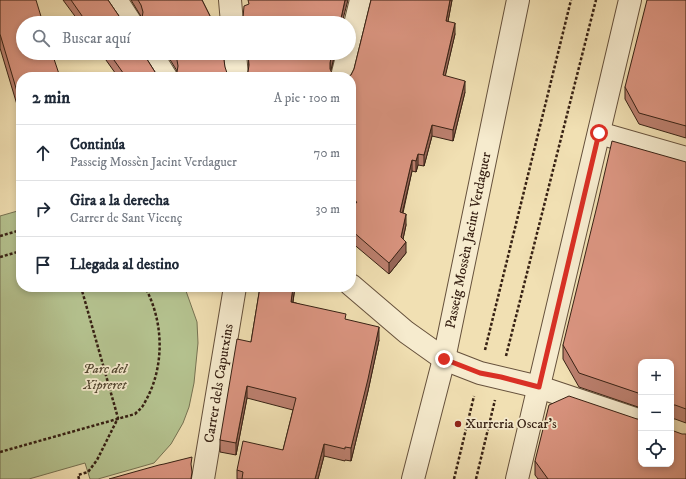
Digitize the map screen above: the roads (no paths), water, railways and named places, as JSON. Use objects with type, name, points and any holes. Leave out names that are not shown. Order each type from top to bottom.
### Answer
[{"type":"street","points":[[116,0],[126,16]]},
{"type":"street","points":[[230,0],[231,16]]},
{"type":"street","points":[[356,20],[361,0]]},
{"type":"street","name":"Passeig Mossèn Jacint Verdaguer","points":[[413,479],[444,359],[518,0]]},
{"type":"street","points":[[517,479],[630,0]]},
{"type":"street","points":[[155,60],[163,72]]},
{"type":"street","points":[[236,60],[237,72]]},
{"type":"street","points":[[343,72],[346,60]]},
{"type":"street","points":[[599,133],[686,158]]},
{"type":"street","points":[[356,289],[406,332],[444,359],[490,375],[539,387],[638,420]]},
{"type":"street","name":"Carrer dels Caputxins","points":[[203,479],[197,456],[234,292]]},
{"type":"place","name":"Xurreria Oscar’s","points":[[458,424]]},
{"type":"park label","name":"Parc del Xipreret","points":[[105,378]]}]
